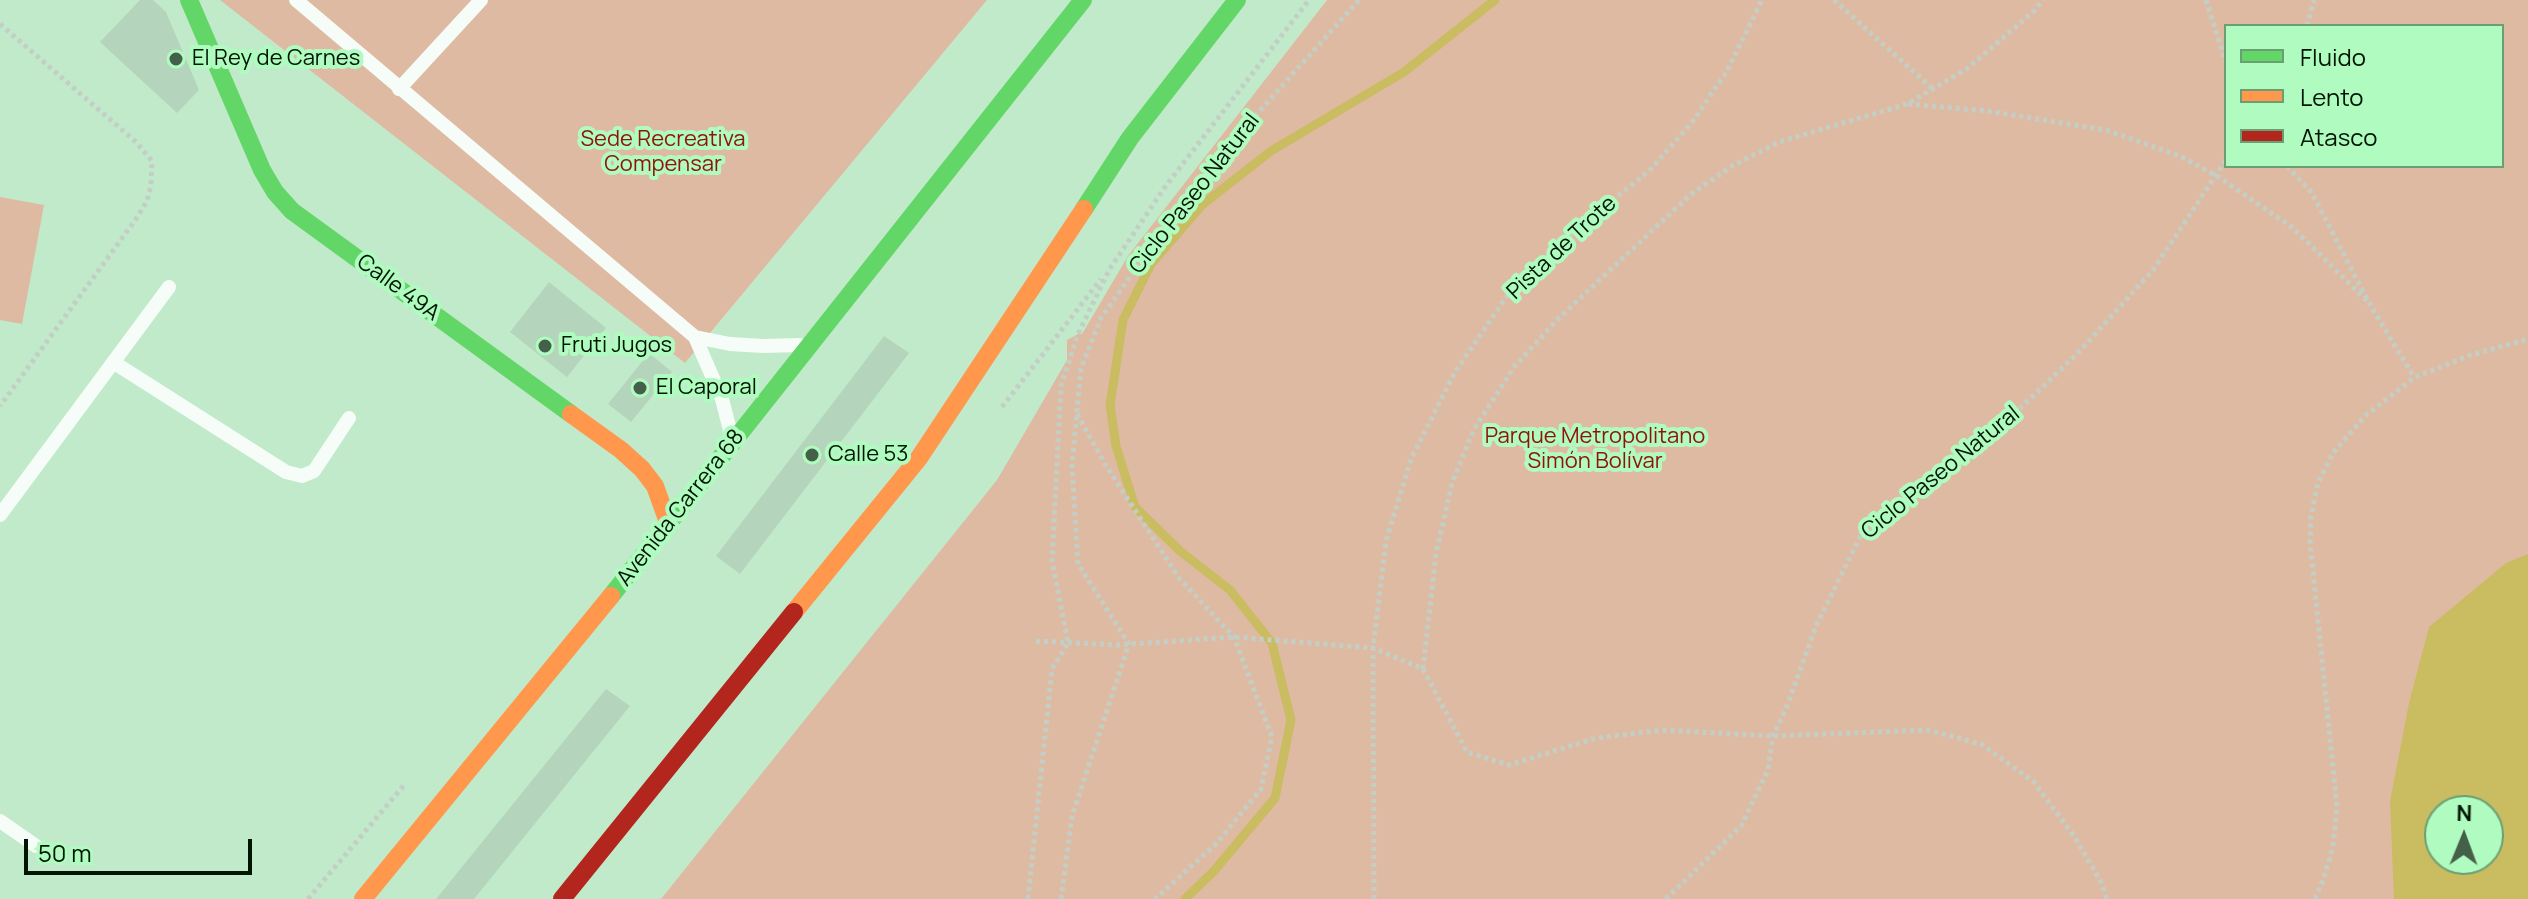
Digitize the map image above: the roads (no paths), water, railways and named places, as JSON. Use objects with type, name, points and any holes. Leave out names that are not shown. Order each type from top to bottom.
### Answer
[{"type":"main road","name":"Calle 49A","points":[[189,0],[262,170],[275,192],[292,211],[621,450],[655,486],[669,525]]},
{"type":"main road","name":"Avenida Carrera 68","points":[[363,899],[669,525],[1083,0]]},
{"type":"main road","points":[[562,899],[919,458],[1130,138],[1237,0]]},
{"type":"lane","points":[[296,0],[695,337],[722,399],[733,443]]},
{"type":"lane","points":[[399,89],[481,0]]},
{"type":"lane","points":[[0,515],[169,287]]},
{"type":"lane","points":[[695,337],[730,344],[809,345]]},
{"type":"lane","points":[[113,362],[286,472],[302,476],[314,471],[349,418]]},
{"type":"lane","points":[[0,821],[36,846]]},
{"type":"waterway","points":[[1185,899],[1214,871],[1275,798],[1291,720],[1272,643],[1230,590],[1180,551],[1135,507],[1116,446],[1110,405],[1123,320],[1151,264],[1202,205],[1271,151],[1404,72],[1495,0]]},
{"type":"place","name":"El Rey de Carnes","points":[[176,59]]},
{"type":"place","name":"Fruti Jugos","points":[[545,346]]},
{"type":"place","name":"El Caporal","points":[[640,388]]},
{"type":"place","name":"Calle 53","points":[[812,455]]},
{"type":"park label","name":"Sede Recreativa Compensar","points":[[663,152]]},
{"type":"park label","name":"Parque Metropolitano Simón Bolívar","points":[[1595,450]]}]
